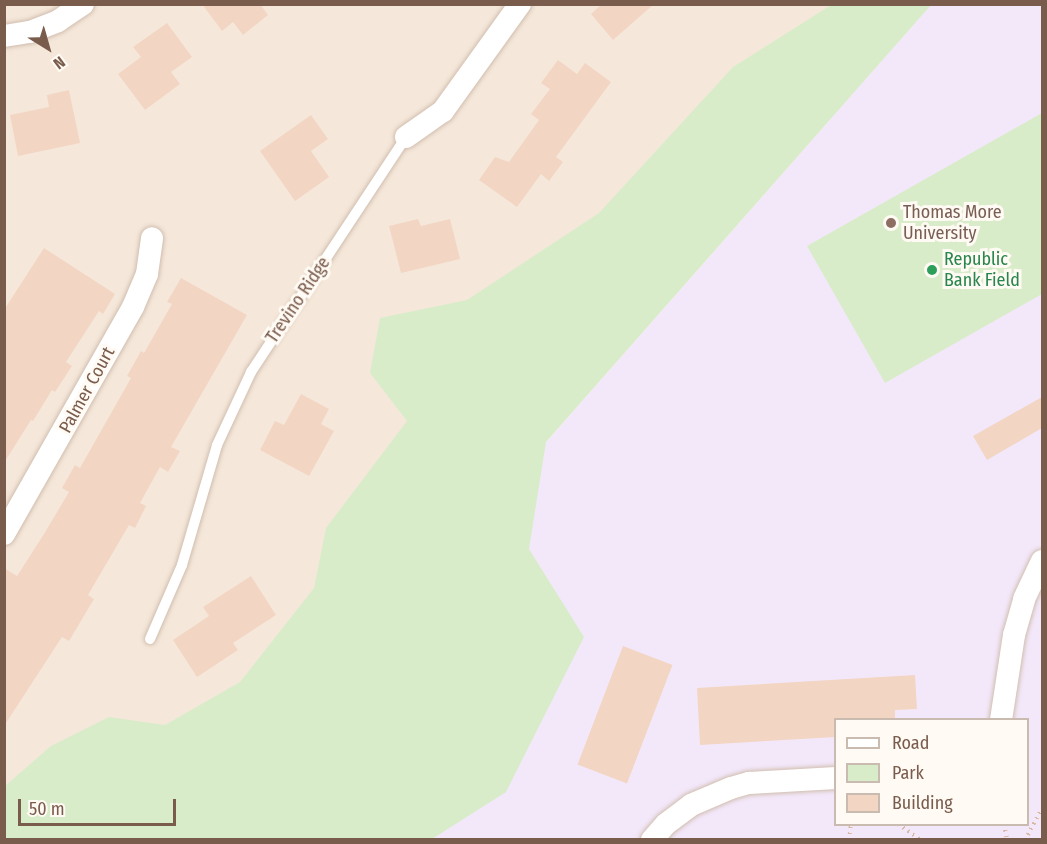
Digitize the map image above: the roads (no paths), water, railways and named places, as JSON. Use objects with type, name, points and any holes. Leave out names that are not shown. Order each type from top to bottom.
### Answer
[{"type":"street","points":[[4,36],[30,32],[58,21],[83,4]]},
{"type":"street","name":"Trevino Ridge","points":[[406,137],[443,111],[520,4]]},
{"type":"street","name":"Palmer Court","points":[[4,534],[133,308],[147,274],[152,238]]},
{"type":"street","points":[[1001,718],[1014,635],[1024,599],[1042,561]]},
{"type":"street","points":[[652,840],[666,824],[691,805],[731,788],[749,783],[834,778]]},
{"type":"lane","name":"Trevino Ridge","points":[[150,639],[182,565],[217,444],[251,372],[406,137]]},
{"type":"place","name":"Thomas More University","points":[[891,223]]},
{"type":"place","name":"Republic Bank Field","points":[[932,270]]}]
